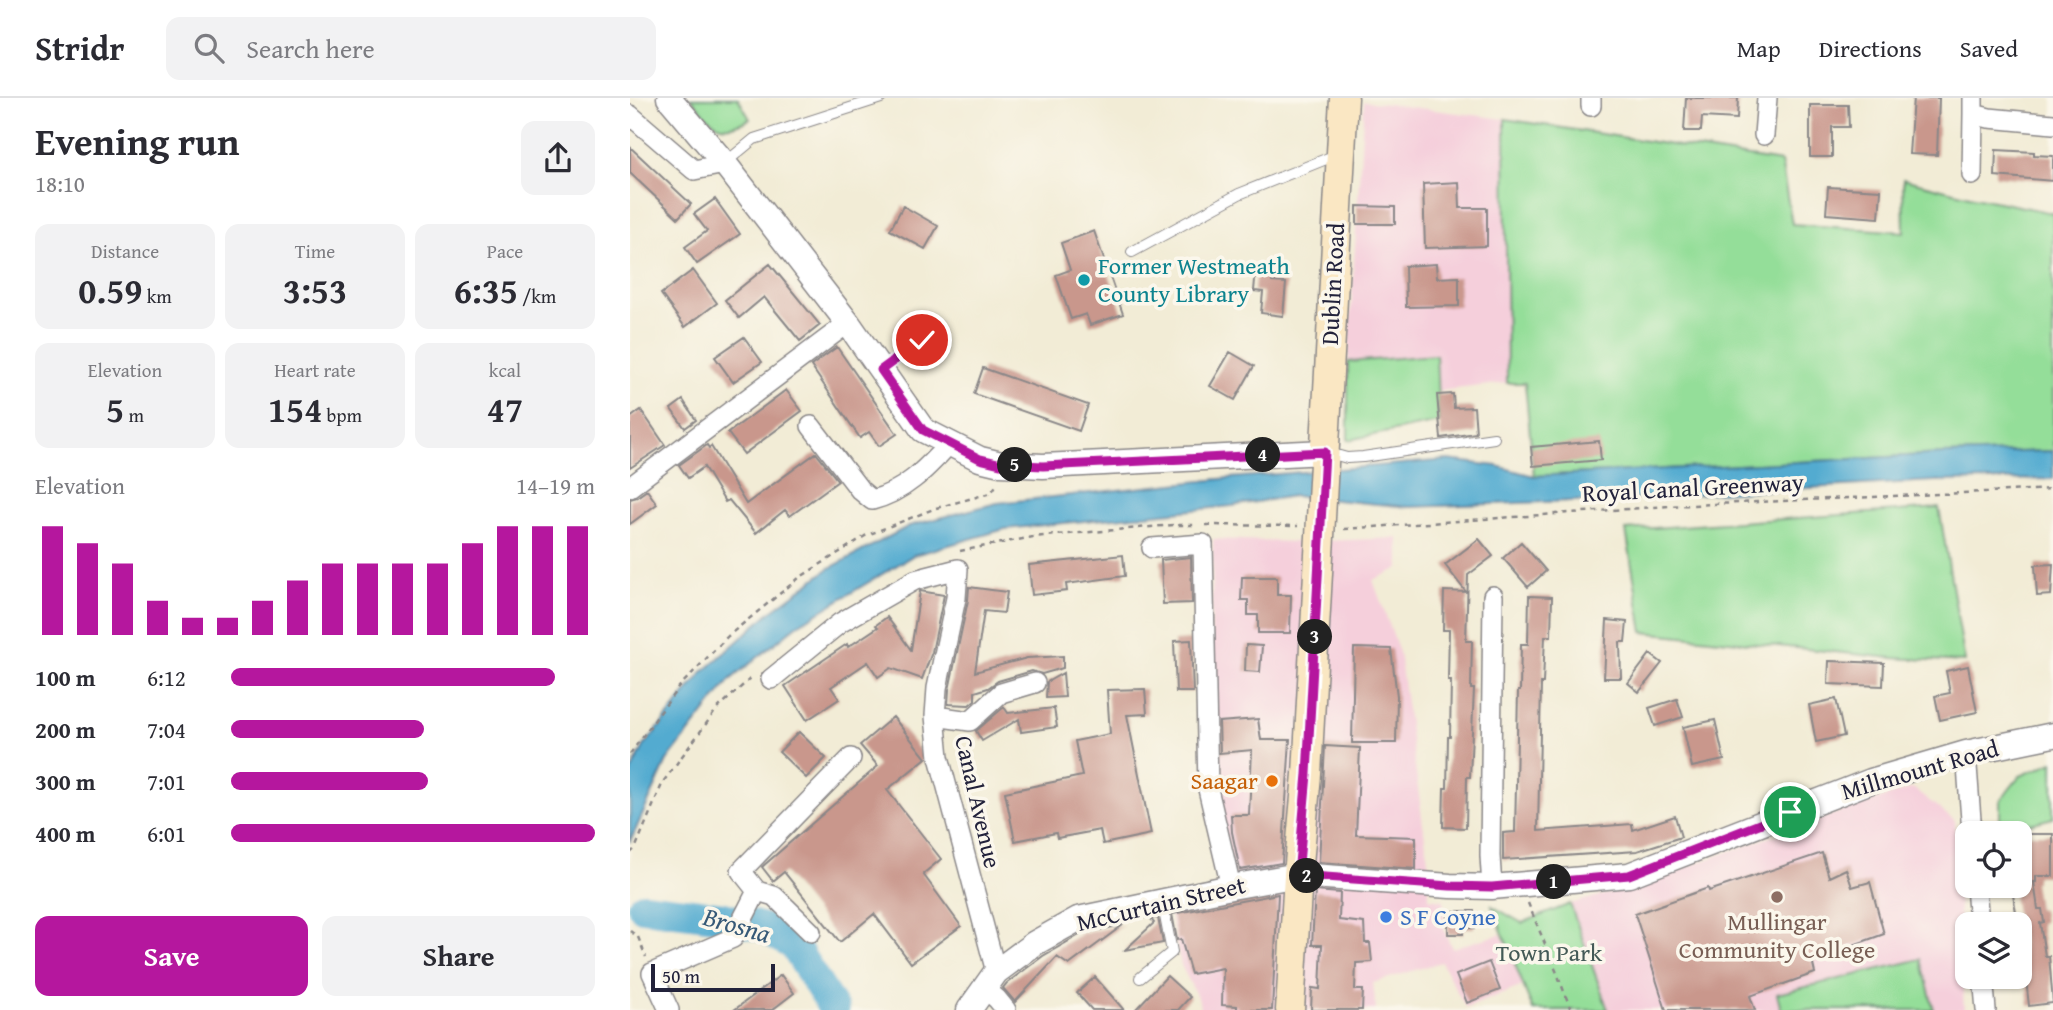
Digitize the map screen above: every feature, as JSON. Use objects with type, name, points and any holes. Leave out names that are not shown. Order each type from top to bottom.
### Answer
[{"type":"main road","name":"Dublin Road","points":[[1290,1010],[1298,875],[1328,524],[1324,461],[1344,98]]},
{"type":"street","points":[[669,98],[848,323],[923,430],[948,445],[980,459],[1001,464],[1055,466],[1324,461]]},
{"type":"street","points":[[1764,135],[1767,98]]},
{"type":"street","points":[[1973,106],[1989,118],[2053,124]]},
{"type":"street","points":[[1972,175],[1973,106]]},
{"type":"street","points":[[630,115],[694,170],[724,164]]},
{"type":"street","points":[[630,486],[848,323]]},
{"type":"street","points":[[811,426],[860,490],[872,500],[886,497],[922,473],[948,445]]},
{"type":"street","points":[[1152,548],[1203,544],[1208,789],[1231,887]]},
{"type":"street","name":"Canal Avenue","points":[[771,679],[840,623],[915,580],[958,569],[956,598],[937,688],[934,716],[939,757],[990,980]]},
{"type":"street","points":[[1492,887],[1490,856],[1493,596]]},
{"type":"street","points":[[934,716],[970,721],[1001,693],[1035,683]]},
{"type":"street","name":"Millmount Road","points":[[1298,875],[1492,887],[1629,875],[1871,781],[1966,753],[2053,735]]},
{"type":"street","points":[[1966,753],[1971,821]]},
{"type":"street","points":[[811,932],[774,896],[757,891],[741,871],[851,758]]},
{"type":"street","name":"McCurtain Street","points":[[969,1010],[990,980],[1035,943],[1077,919],[1298,875]]},
{"type":"street","points":[[669,1010],[652,973],[733,938],[757,891]]},
{"type":"street","points":[[990,980],[997,999],[1006,1010]]},
{"type":"street","points":[[1984,989],[1986,1010]]},
{"type":"lane","points":[[724,164],[754,139],[881,98]]},
{"type":"lane","points":[[1132,252],[1239,194],[1340,153]]},
{"type":"lane","points":[[881,370],[922,340]]},
{"type":"lane","points":[[1324,461],[1494,438]]},
{"type":"lane","points":[[1140,978],[1172,952],[1162,901]]},
{"type":"path","points":[[630,754],[678,688],[728,636],[799,578],[864,536],[936,509],[991,493],[999,481],[1001,464]]},
{"type":"path","name":"Royal Canal Greenway","points":[[1328,524],[2053,489]]},
{"type":"path","points":[[1528,884],[1528,905],[1571,1010]]},
{"type":"path","points":[[630,931],[638,937],[652,973]]},
{"type":"shaded area","points":[[1364,101],[1505,119],[1507,383],[1438,391],[1435,355],[1348,362]]},
{"type":"shaded area","points":[[1398,538],[1400,568],[1373,580],[1399,652],[1429,867],[1429,898],[1444,900],[1444,930],[1452,948],[1501,934],[1523,986],[1466,1008],[1441,962],[1373,983],[1376,1010],[1200,1010],[1199,1001],[1181,965],[1168,906],[1239,891],[1215,790],[1210,704],[1213,539],[1298,542]]},
{"type":"shaded area","name":"Mullingar Community College","points":[[1913,788],[1955,821],[1955,898],[1959,898],[1959,912],[1955,912],[1955,989],[1963,989],[1964,1010],[1608,1010],[1570,904],[1621,890]]},
{"type":"green space","points":[[691,98],[738,98],[750,119],[730,126],[716,124]]},
{"type":"green space","points":[[1505,119],[1781,162],[1792,224],[1904,232],[1903,179],[2053,213],[2053,451],[1943,454],[1534,476],[1525,383],[1507,383]]},
{"type":"green space","points":[[1436,355],[1439,422],[1348,440],[1348,362]]},
{"type":"green space","points":[[1939,508],[1965,662],[1892,658],[1643,632],[1626,530]]},
{"type":"green space","points":[[2053,762],[2053,818],[2032,824],[2032,821],[2000,821],[2000,801],[2020,776]]},
{"type":"green space","name":"Town Park","points":[[1570,904],[1608,1010],[1533,1010],[1492,906],[1522,923]]},
{"type":"green space","points":[[1921,959],[1934,1010],[1781,1010],[1777,994]]},
{"type":"water","points":[[2053,451],[2053,479],[1934,481],[1573,501],[1409,507],[1293,496],[1232,506],[1005,529],[914,555],[796,626],[730,680],[667,761],[630,842],[630,773],[644,746],[703,672],[769,613],[828,569],[909,526],[997,503],[1229,478],[1448,460],[1497,466],[1534,476],[1943,454]]},
{"type":"building","points":[[1686,98],[1738,98],[1737,119],[1702,117],[1701,131],[1684,131]]},
{"type":"building","points":[[1913,98],[1939,98],[1937,155],[1909,154]]},
{"type":"building","points":[[1810,105],[1848,105],[1849,127],[1832,127],[1832,157],[1810,157]]},
{"type":"building","points":[[630,147],[691,204],[678,218],[630,173]]},
{"type":"building","points":[[1996,150],[2053,156],[2053,181],[1995,176]]},
{"type":"building","points":[[1459,182],[1460,208],[1487,208],[1487,246],[1425,248],[1423,184]]},
{"type":"building","points":[[1828,187],[1881,190],[1879,218],[1826,214]]},
{"type":"building","points":[[715,199],[740,234],[697,264],[685,247],[707,231],[694,214]]},
{"type":"building","points":[[903,206],[938,226],[925,249],[890,230]]},
{"type":"building","points":[[1357,206],[1395,207],[1395,224],[1357,224]]},
{"type":"building","name":"Former Westmeath County Library","points":[[1094,231],[1123,314],[1090,325],[1086,314],[1071,319],[1056,275],[1070,270],[1061,243]]},
{"type":"building","points":[[770,264],[820,325],[800,341],[764,297],[739,318],[725,300]]},
{"type":"building","points":[[1436,264],[1437,278],[1459,277],[1459,306],[1406,307],[1405,266]]},
{"type":"building","points":[[1256,269],[1273,271],[1272,282],[1286,283],[1283,316],[1261,313],[1263,292],[1254,291]]},
{"type":"building","points":[[693,270],[717,303],[685,327],[661,294]]},
{"type":"building","points":[[744,337],[762,362],[733,382],[715,357]]},
{"type":"building","points":[[837,347],[897,434],[879,446],[869,432],[860,438],[811,366]]},
{"type":"building","points":[[1230,352],[1254,366],[1235,400],[1210,386]]},
{"type":"building","points":[[983,368],[1088,405],[1079,431],[974,394]]},
{"type":"building","points":[[786,390],[802,411],[744,454],[728,433]]},
{"type":"building","points":[[1453,394],[1454,408],[1474,407],[1476,433],[1441,438],[1437,395]]},
{"type":"building","points":[[683,400],[696,420],[685,428],[671,409]]},
{"type":"building","points":[[641,410],[665,445],[630,468],[630,418]]},
{"type":"building","points":[[1599,441],[1601,460],[1533,466],[1531,447]]},
{"type":"building","points":[[707,445],[709,448],[711,446],[746,504],[816,453],[838,481],[790,516],[785,510],[756,533],[729,500],[725,502],[704,467],[688,478],[679,465]]},
{"type":"building","points":[[647,490],[657,504],[630,524],[630,499]]},
{"type":"building","points":[[1479,539],[1493,556],[1468,575],[1466,641],[1472,641],[1471,689],[1474,689],[1466,828],[1443,827],[1451,680],[1448,680],[1449,630],[1443,630],[1444,591],[1466,592],[1445,565]]},
{"type":"building","points":[[1521,542],[1546,571],[1528,587],[1503,558]]},
{"type":"building","points":[[1123,555],[1125,576],[1066,584],[1067,591],[1032,595],[1029,565]]},
{"type":"building","points":[[1191,557],[1192,603],[1163,604],[1161,560]]},
{"type":"building","points":[[2053,564],[2051,595],[2037,596],[2035,565]]},
{"type":"building","points":[[1242,577],[1277,577],[1277,595],[1291,595],[1290,633],[1258,633],[1258,615],[1248,615],[1248,600],[1241,600]]},
{"type":"building","points":[[969,587],[1007,592],[1004,613],[984,611],[975,672],[1027,658],[1063,656],[1063,668],[1042,674],[1032,671],[998,681],[975,692],[975,700],[969,705],[948,704]]},
{"type":"building","points":[[920,591],[944,595],[932,652],[922,679],[891,668],[878,677],[868,662],[831,687],[839,699],[807,720],[785,686],[847,644],[848,647],[878,627],[876,625],[887,617],[911,650]]},
{"type":"building","points":[[1529,596],[1552,597],[1551,636],[1545,636],[1541,683],[1538,831],[1632,824],[1633,830],[1675,816],[1681,837],[1637,851],[1503,860],[1503,833],[1515,832],[1518,691],[1521,644],[1528,644]]},
{"type":"building","points":[[1607,620],[1627,622],[1625,642],[1620,642],[1621,678],[1604,678]]},
{"type":"building","points":[[1191,640],[1193,692],[1176,692],[1174,641]]},
{"type":"building","points":[[1246,645],[1262,646],[1260,672],[1245,671]]},
{"type":"building","points":[[1354,648],[1391,649],[1397,696],[1396,743],[1352,743]]},
{"type":"building","points":[[1650,654],[1662,663],[1639,692],[1628,683]]},
{"type":"building","points":[[1829,661],[1884,663],[1883,686],[1828,684]]},
{"type":"building","points":[[1968,666],[1977,712],[1940,720],[1935,696],[1950,693],[1946,671]]},
{"type":"building","points":[[1063,673],[1065,697],[1046,698],[1047,682]]},
{"type":"building","points":[[1145,689],[1147,714],[1127,715],[1151,834],[1103,844],[1100,830],[1057,838],[1056,833],[1015,841],[1005,792],[1082,776],[1075,741],[1110,734],[1107,690]]},
{"type":"building","points":[[1677,699],[1683,717],[1655,726],[1649,708]]},
{"type":"building","points":[[1836,699],[1844,736],[1816,742],[1809,705]]},
{"type":"building","points":[[1004,707],[1008,713],[1054,708],[1057,727],[1021,732],[1019,719],[982,741],[976,731]]},
{"type":"building","points":[[893,717],[926,758],[887,790],[941,859],[923,874],[961,926],[911,963],[874,914],[840,942],[784,872],[773,881],[762,867],[878,766],[860,745]]},
{"type":"building","points":[[1258,719],[1261,740],[1290,740],[1282,863],[1240,870],[1231,815],[1249,815],[1252,750],[1220,753],[1219,722]]},
{"type":"building","points":[[1715,720],[1724,760],[1692,767],[1683,727]]},
{"type":"building","points":[[799,732],[826,758],[806,778],[779,752]]},
{"type":"building","points":[[1325,746],[1360,748],[1356,835],[1416,837],[1416,869],[1319,862]]},
{"type":"building","points":[[2032,834],[2053,834],[2053,876],[2036,876],[2034,882],[2038,909],[2042,909],[2044,922],[2040,923],[2045,956],[2049,956],[2053,1003],[2029,1006],[2027,989],[2032,989],[2032,912],[2016,912],[2014,898],[2032,898]]},
{"type":"building","points":[[1822,853],[1829,877],[1846,869],[1852,887],[1870,882],[1884,934],[1812,960],[1815,973],[1750,996],[1755,1010],[1666,1010],[1635,914]]},
{"type":"building","points":[[1315,891],[1340,893],[1339,920],[1364,923],[1365,943],[1370,943],[1372,962],[1356,963],[1355,990],[1363,990],[1362,1010],[1311,1010],[1312,988],[1320,989],[1322,945],[1312,945]]},
{"type":"building","points":[[1278,894],[1272,1010],[1237,1010],[1237,1006],[1222,1005],[1223,968],[1191,974],[1181,939],[1177,940],[1172,914]]},
{"type":"building","points":[[1448,911],[1474,911],[1474,928],[1463,928],[1463,934],[1448,934]]},
{"type":"building","points":[[1158,918],[1163,943],[1125,950],[1154,923],[1151,919]]},
{"type":"building","points":[[1123,925],[1069,965],[1057,957],[1015,1002],[1003,988],[1043,956],[1083,933]]},
{"type":"building","points":[[1489,962],[1500,990],[1467,1003],[1456,975]]},
{"type":"building","points":[[781,975],[794,993],[772,1010],[734,1010]]},
{"type":"building","points":[[1167,976],[1190,997],[1178,1010],[1135,1010]]},
{"type":"building","points":[[1095,977],[1124,1010],[1092,1010],[1077,993]]},
{"type":"waterway","name":"Brosna","points":[[643,907],[724,917],[764,928],[794,946],[834,1010]]},
{"type":"place","name":"Former Westmeath County Library","points":[[1084,280]]},
{"type":"place","name":"Saagar","points":[[1272,781]]},
{"type":"place","name":"Mullingar Community College","points":[[1777,897]]},
{"type":"place","name":"S F Coyne","points":[[1386,917]]},
{"type":"route","points":[[922,340],[881,370],[923,430],[980,459],[1001,464],[1043,466],[1325,452],[1307,774],[1298,875],[1492,887],[1629,875],[1790,812]]}]
